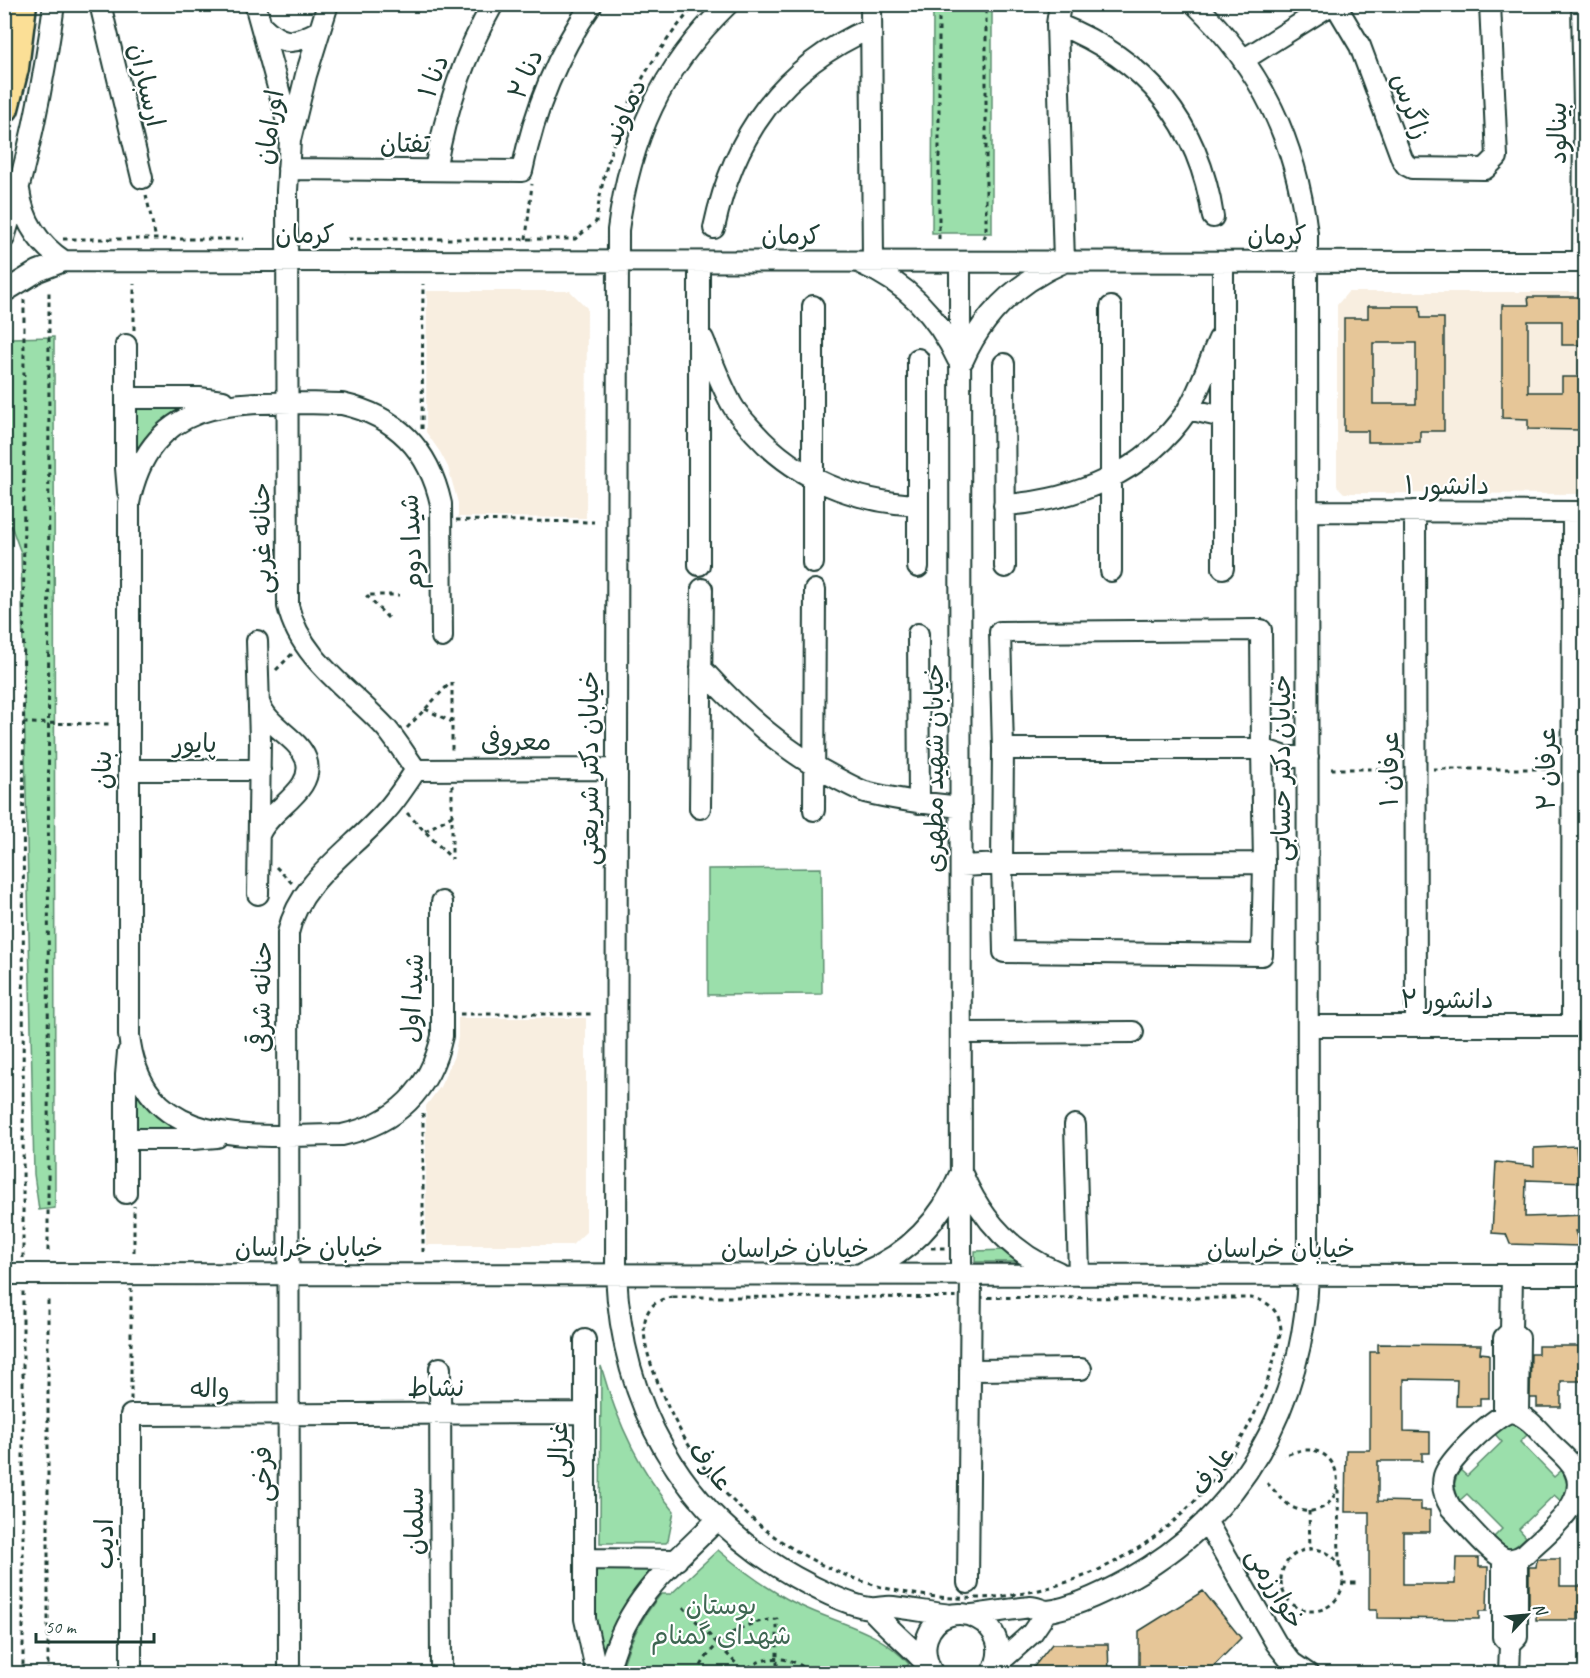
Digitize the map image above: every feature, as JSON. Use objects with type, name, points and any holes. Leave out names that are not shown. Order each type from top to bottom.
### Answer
[{"type":"highway","points":[[4,108],[14,68],[22,4]]},
{"type":"street","points":[[4,238],[19,188],[45,74],[54,4]]},
{"type":"street","name":"ارسباران","points":[[102,4],[141,178]]},
{"type":"street","points":[[255,4],[284,109],[290,140]]},
{"type":"street","name":"اورامان","points":[[287,261],[290,140],[306,75],[328,4]]},
{"type":"street","name":"دنا ۱","points":[[435,170],[449,109],[461,75],[493,4]]},
{"type":"street","name":"دنا ۲","points":[[527,178],[532,130],[542,99],[570,39],[592,4]]},
{"type":"street","name":"دماوند","points":[[616,262],[618,230],[627,172],[647,117],[676,65],[693,42],[729,4]]},
{"type":"street","points":[[871,4],[865,262],[920,303],[943,332],[960,365]]},
{"type":"street","points":[[960,365],[982,326],[1001,303],[1030,279],[1064,262],[1058,24],[1060,4]]},
{"type":"street","name":"خیابان دکتر حسابی","points":[[1194,4],[1213,22],[1265,93],[1289,147],[1304,204],[1309,262],[1308,1275]]},
{"type":"street","name":"زاگرس","points":[[1243,60],[1333,4],[1360,45],[1406,165],[1412,168],[1485,169],[1497,158],[1491,4]]},
{"type":"street","name":"بینالود","points":[[1581,4],[1584,262]]},
{"type":"street","points":[[1058,24],[1111,50],[1156,88],[1171,107],[1195,148],[1209,194],[1213,217]]},
{"type":"street","points":[[261,26],[273,37],[287,42],[302,40],[319,31]]},
{"type":"street","points":[[714,228],[722,195],[736,155],[763,112],[797,75],[816,59],[837,45],[871,28]]},
{"type":"street","name":"تفتان","points":[[288,169],[435,170],[527,178]]},
{"type":"street","points":[[19,188],[20,201],[30,226],[45,247],[63,261]]},
{"type":"street","name":"کرمان","points":[[4,292],[32,275],[63,261],[1584,262]]},
{"type":"street","name":"حنانه غربی","points":[[287,261],[287,595],[291,616],[299,636],[312,653],[387,729],[416,770]]},
{"type":"street","name":"خیابان دکتر شریعتی","points":[[616,262],[616,1274]]},
{"type":"street","points":[[699,262],[699,566]]},
{"type":"street","name":"خیابان شهید مطهری","points":[[960,262],[961,1171],[970,1370],[968,1583]]},
{"type":"street","points":[[1223,262],[1223,568]]},
{"type":"street","points":[[813,306],[813,563]]},
{"type":"street","points":[[1111,571],[1112,307]]},
{"type":"street","points":[[700,330],[731,404],[744,422],[794,467],[853,495],[874,501],[918,505]]},
{"type":"street","points":[[1004,505],[1071,495],[1111,477],[1146,454],[1188,409],[1223,331]]},
{"type":"street","points":[[126,345],[126,468],[129,502]]},
{"type":"street","points":[[918,359],[918,567]]},
{"type":"street","points":[[1004,364],[1005,567]]},
{"type":"street","points":[[126,398],[199,398],[247,403]]},
{"type":"street","name":"بنان","points":[[287,403],[247,403],[212,407],[198,412],[173,427],[152,447],[144,460],[132,487],[129,502],[129,1035],[135,1065],[149,1091],[159,1103],[171,1113],[198,1128],[238,1135],[287,1135]]},
{"type":"street","name":"شیدا دوم","points":[[287,403],[342,404],[372,412],[408,437],[426,461],[433,474],[441,504],[442,637]]},
{"type":"street","points":[[699,421],[731,404]]},
{"type":"street","points":[[1188,409],[1223,417]]},
{"type":"street","name":"دانشور ۱","points":[[1309,511],[1579,512]]},
{"type":"street","name":"عرفان ۱","points":[[1415,511],[1416,1026]]},
{"type":"street","name":"عرفان ۲","points":[[1579,512],[1579,1026]]},
{"type":"street","points":[[700,808],[702,589]]},
{"type":"street","points":[[814,810],[815,590]]},
{"type":"street","points":[[1261,630],[1264,863],[1262,955],[1004,952],[1003,749],[999,632],[1261,630]]},
{"type":"street","points":[[918,634],[919,803]]},
{"type":"street","points":[[258,641],[260,740],[258,894]]},
{"type":"street","points":[[701,668],[756,724],[814,767],[863,791],[919,803],[961,807]]},
{"type":"street","points":[[258,700],[264,714],[302,751],[308,769],[302,787],[264,824],[258,838]]},
{"type":"street","points":[[701,719],[730,700]]},
{"type":"street","points":[[260,740],[264,730],[274,724]]},
{"type":"street","points":[[1003,749],[1262,749],[1286,757],[1308,757]]},
{"type":"street","name":"معروفی","points":[[416,770],[616,769]]},
{"type":"street","name":"پایور","points":[[129,770],[260,770]]},
{"type":"street","name":"حنانه شرقی","points":[[288,1274],[287,944],[294,913],[312,886],[387,811],[416,770]]},
{"type":"street","points":[[260,798],[264,808],[274,814]]},
{"type":"street","points":[[961,866],[1264,863]]},
{"type":"street","name":"شیدا اول","points":[[287,1135],[342,1135],[372,1126],[397,1112],[408,1102],[426,1078],[438,1052],[442,1036],[442,902]]},
{"type":"street","name":"دانشور ۲","points":[[1308,1026],[1579,1026]]},
{"type":"street","points":[[961,1033],[1133,1032]]},
{"type":"street","points":[[126,1193],[126,1075],[129,1035]]},
{"type":"street","points":[[961,1171],[978,1205],[1001,1234],[1024,1254],[1072,1275],[1075,1125]]},
{"type":"street","points":[[126,1139],[193,1139],[238,1135]]},
{"type":"street","points":[[858,1275],[892,1258],[921,1235],[945,1205],[961,1171]]},
{"type":"street","name":"خیابان خراسان","points":[[14,1274],[1586,1275]]},
{"type":"street","name":"فرخی","points":[[288,1274],[289,1674]]},
{"type":"street","name":"عارف","points":[[616,1274],[617,1302],[625,1350],[646,1415],[675,1467],[692,1491],[718,1519],[756,1552],[780,1569],[833,1596],[870,1608],[890,1606],[972,1616],[1033,1607],[1047,1611],[1093,1596],[1143,1571],[1175,1548],[1206,1521],[1249,1470],[1277,1419],[1288,1391],[1303,1334],[1308,1275]]},
{"type":"street","points":[[1511,1413],[1519,1338],[1511,1331],[1512,1275]]},
{"type":"street","name":"غزالی","points":[[585,1340],[585,1619],[597,1674]]},
{"type":"street","name":"سلمان","points":[[440,1368],[441,1674]]},
{"type":"street","points":[[970,1370],[1081,1369]]},
{"type":"street","name":"واله","points":[[131,1409],[288,1415]]},
{"type":"street","name":"ادیب","points":[[130,1674],[131,1409]]},
{"type":"street","name":"نشاط","points":[[288,1415],[585,1413]]},
{"type":"street","points":[[1511,1413],[1526,1418],[1570,1464],[1578,1478],[1578,1486],[1577,1495],[1570,1509],[1525,1554],[1510,1558],[1496,1554],[1451,1508],[1446,1501],[1443,1485],[1451,1462],[1496,1418],[1511,1413]]},
{"type":"street","points":[[608,1674],[616,1644],[631,1611],[653,1583],[718,1519]]},
{"type":"street","name":"خوارزمی","points":[[1206,1521],[1276,1644],[1292,1663],[1308,1674]]},
{"type":"street","points":[[1509,1674],[1510,1644],[1503,1637],[1510,1558]]},
{"type":"street","points":[[585,1559],[677,1560]]},
{"type":"street","name":"عارف","points":[[870,1608],[886,1627],[910,1646],[930,1670]]},
{"type":"street","points":[[993,1670],[1032,1633],[1047,1611]]},
{"type":"street","points":[[930,1670],[925,1656],[928,1635],[934,1626],[951,1615]]},
{"type":"street","points":[[972,1616],[981,1620],[995,1636],[998,1656],[993,1670]]},
{"type":"path","points":[[939,4],[939,239]]},
{"type":"path","points":[[984,239],[986,233],[986,4]]},
{"type":"path","points":[[141,178],[156,238],[156,261]]},
{"type":"path","points":[[526,239],[527,178]]},
{"type":"path","points":[[348,239],[575,239],[596,222],[599,197]]},
{"type":"path","points":[[63,238],[244,239]]},
{"type":"path","points":[[422,434],[423,284]]},
{"type":"path","points":[[48,1251],[49,289]]},
{"type":"path","points":[[23,1674],[14,1274],[24,723],[24,298]]},
{"type":"path","points":[[455,520],[594,522]]},
{"type":"path","points":[[388,618],[366,595],[399,595]]},
{"type":"path","points":[[268,678],[293,653]]},
{"type":"path","points":[[406,729],[452,682],[452,752]]},
{"type":"path","points":[[425,709],[452,723]]},
{"type":"path","points":[[24,723],[117,724]]},
{"type":"path","points":[[1331,769],[1403,769]]},
{"type":"path","points":[[1428,769],[1560,769]]},
{"type":"path","points":[[406,812],[452,858],[452,785]]},
{"type":"path","points":[[425,831],[452,816]]},
{"type":"path","points":[[275,866],[294,885]]},
{"type":"path","points":[[455,1014],[593,1014]]},
{"type":"path","points":[[423,1105],[423,1252]]},
{"type":"path","points":[[131,1274],[131,1409]]},
{"type":"path","points":[[48,1297],[48,1674]]},
{"type":"path","points":[[1284,1456],[1298,1451],[1317,1451],[1326,1455],[1333,1462],[1338,1481],[1339,1566],[1342,1583],[1336,1599],[1322,1609],[1304,1610],[1289,1601],[1281,1585],[1283,1568],[1294,1554],[1310,1549],[1327,1553],[1339,1566]]},
{"type":"path","points":[[1267,1483],[1291,1506],[1309,1511],[1326,1505],[1337,1490],[1338,1481]]},
{"type":"path","points":[[1309,1511],[1310,1549]]},
{"type":"path","points":[[1342,1583],[1357,1583]]},
{"type":"path","points":[[683,1607],[744,1673],[759,1661],[777,1658],[795,1661],[812,1674]]},
{"type":"path","points":[[697,1674],[708,1653],[739,1628],[777,1619],[777,1674]]},
{"type":"shaded area","points":[[427,291],[570,291],[587,308],[586,518],[458,517],[458,503],[448,467],[426,432]]},
{"type":"shaded area","points":[[1348,292],[1585,292],[1585,494],[1344,493],[1337,486],[1337,305]]},
{"type":"shaded area","points":[[458,1018],[586,1018],[586,1232],[572,1245],[426,1245],[426,1106],[440,1087],[454,1056],[458,1037]]},
{"type":"green space","points":[[933,5],[992,5],[992,233],[932,233]]},
{"type":"green space","points":[[54,337],[55,1208],[39,1210],[34,1174],[21,553],[5,509],[4,347],[10,338]]},
{"type":"green space","points":[[130,403],[199,403],[130,468]]},
{"type":"green space","points":[[821,868],[822,994],[708,995],[708,869]]},
{"type":"green space","points":[[131,1075],[193,1134],[130,1134]]},
{"type":"green space","points":[[1006,1250],[1024,1262],[975,1262],[975,1251]]},
{"type":"green space","points":[[601,1366],[621,1424],[639,1461],[674,1511],[666,1543],[600,1543]]},
{"type":"green space","points":[[1511,1423],[1519,1426],[1527,1435],[1520,1442],[1554,1477],[1562,1470],[1568,1486],[1562,1502],[1554,1495],[1519,1529],[1526,1537],[1513,1548],[1507,1548],[1494,1537],[1502,1529],[1467,1494],[1459,1501],[1454,1485],[1459,1469],[1467,1476],[1502,1442],[1495,1434]]},
{"type":"green space","name":"بوستان شهدای گمنام","points":[[718,1550],[746,1573],[776,1593],[871,1635],[884,1642],[909,1664],[900,1674],[621,1673],[631,1641],[661,1594],[671,1594]]},
{"type":"green space","points":[[591,1564],[652,1569],[606,1646],[602,1647],[596,1643]]},
{"type":"building","points":[[1528,297],[1580,297],[1580,306],[1586,306],[1586,345],[1562,345],[1562,321],[1528,321],[1528,392],[1562,392],[1562,377],[1586,377],[1586,419],[1580,419],[1580,430],[1528,429],[1528,419],[1502,418],[1502,305],[1529,305]]},
{"type":"building","points":[[1368,306],[1420,306],[1421,318],[1444,318],[1444,431],[1420,431],[1420,442],[1368,442],[1368,431],[1344,431],[1344,318],[1368,318]],"holes":[[[1373,343],[1416,343],[1416,404],[1373,404]]]},
{"type":"building","points":[[1576,1146],[1577,1159],[1586,1160],[1586,1182],[1526,1180],[1525,1217],[1586,1215],[1586,1231],[1575,1231],[1580,1246],[1510,1244],[1506,1234],[1492,1233],[1496,1162],[1534,1166],[1534,1148]]},
{"type":"building","points":[[1378,1344],[1481,1345],[1480,1353],[1489,1354],[1489,1398],[1480,1398],[1480,1406],[1456,1406],[1457,1380],[1404,1379],[1404,1431],[1430,1432],[1430,1453],[1422,1453],[1422,1461],[1378,1461],[1378,1501],[1421,1502],[1421,1510],[1430,1510],[1430,1532],[1403,1532],[1403,1584],[1455,1584],[1456,1558],[1479,1558],[1479,1567],[1488,1567],[1487,1611],[1479,1611],[1479,1619],[1377,1618],[1377,1610],[1369,1610],[1369,1512],[1345,1512],[1346,1450],[1370,1450],[1370,1352],[1378,1352]]},
{"type":"building","points":[[1538,1346],[1579,1346],[1579,1354],[1586,1355],[1586,1381],[1561,1381],[1561,1407],[1537,1407],[1537,1398],[1530,1398],[1531,1354],[1538,1354]]},
{"type":"building","points":[[1537,1559],[1560,1559],[1560,1586],[1586,1586],[1586,1612],[1577,1612],[1577,1620],[1536,1620],[1536,1612],[1529,1611],[1529,1567],[1536,1567]]},
{"type":"building","points":[[1203,1591],[1241,1638],[1206,1674],[1139,1674],[1139,1631]]},
{"type":"building","points":[[1052,1644],[1108,1644],[1109,1674],[1028,1674]]}]
